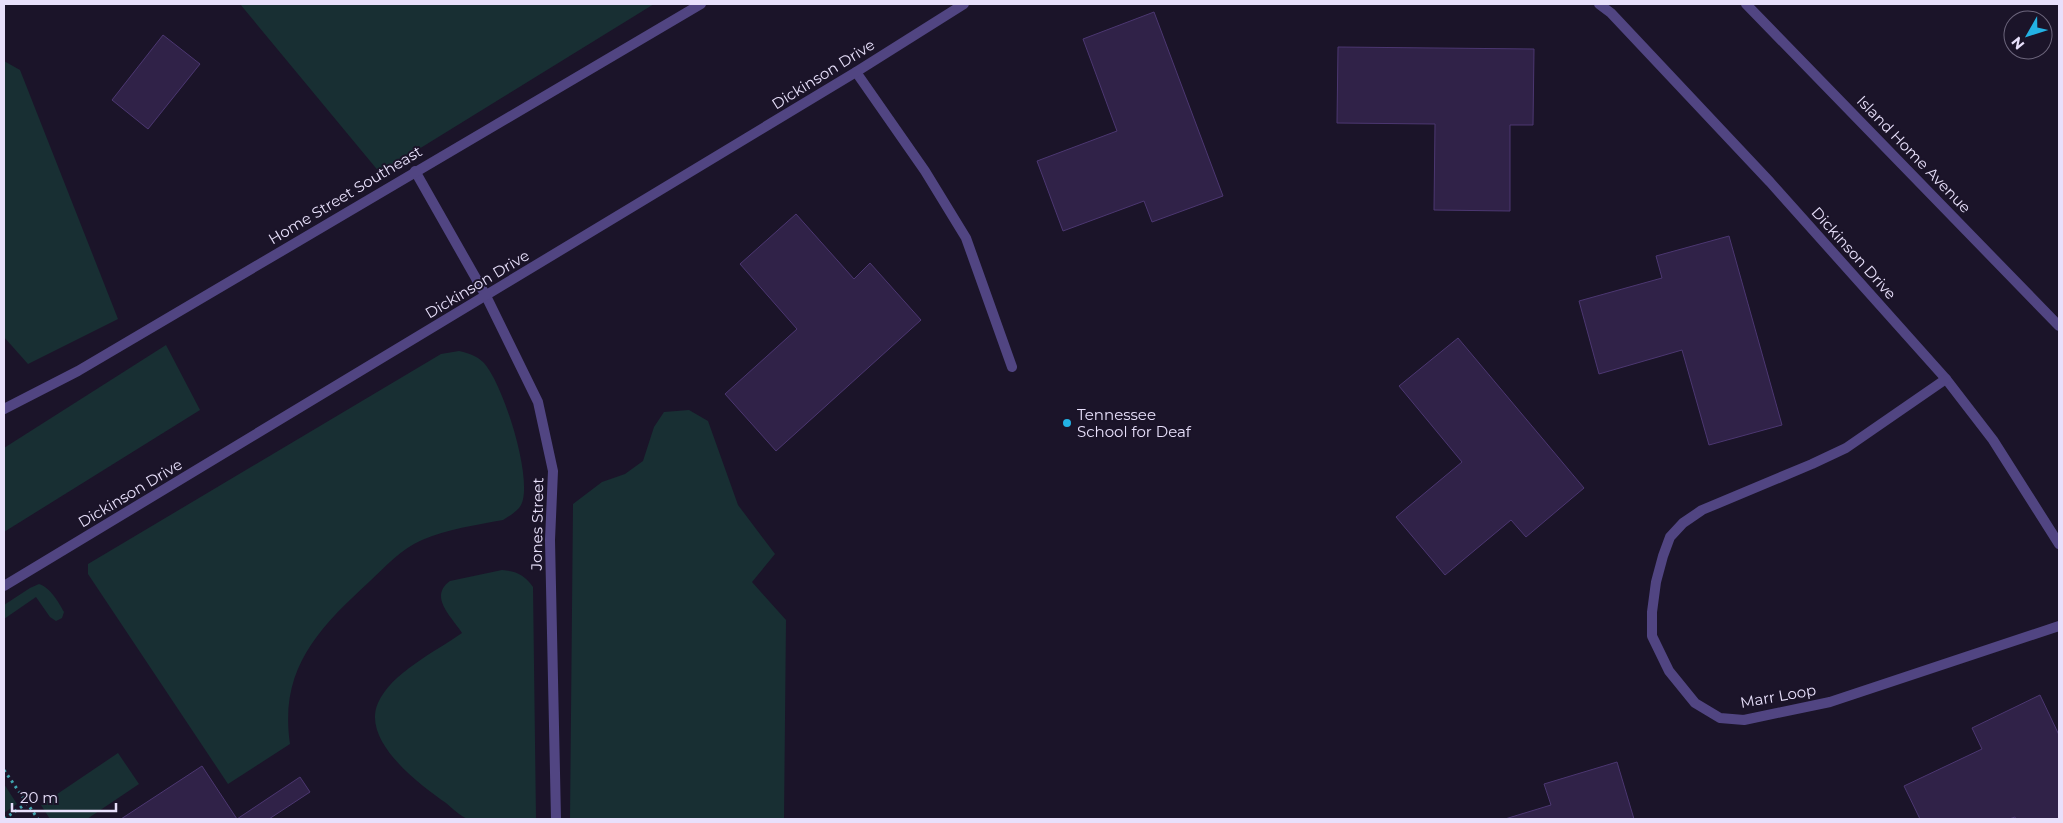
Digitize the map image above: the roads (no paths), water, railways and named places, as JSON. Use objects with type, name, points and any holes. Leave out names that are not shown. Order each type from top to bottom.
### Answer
[{"type":"street","name":"Home Street Southeast","points":[[4,409],[78,371],[701,4]]},
{"type":"street","name":"Dickinson Drive","points":[[4,586],[856,72],[964,4]]},
{"type":"street","name":"Dickinson Drive","points":[[1599,4],[1618,20],[1770,182],[1946,379],[1993,440],[2059,544]]},
{"type":"street","name":"Island Home Avenue","points":[[1746,4],[2059,326]]},
{"type":"street","points":[[856,72],[925,171],[966,238],[1012,367]]},
{"type":"street","name":"Jones Street","points":[[415,171],[486,296],[538,402],[554,471],[550,540],[556,819]]},
{"type":"street","name":"Marr Loop","points":[[1946,379],[1846,448],[1702,510],[1683,523],[1670,537],[1663,556],[1656,582],[1652,612],[1652,636],[1669,671],[1694,703],[1720,718],[1744,720],[1830,702],[2059,626]]},
{"type":"place","name":"Tennessee School for Deaf","points":[[1067,423]]}]
